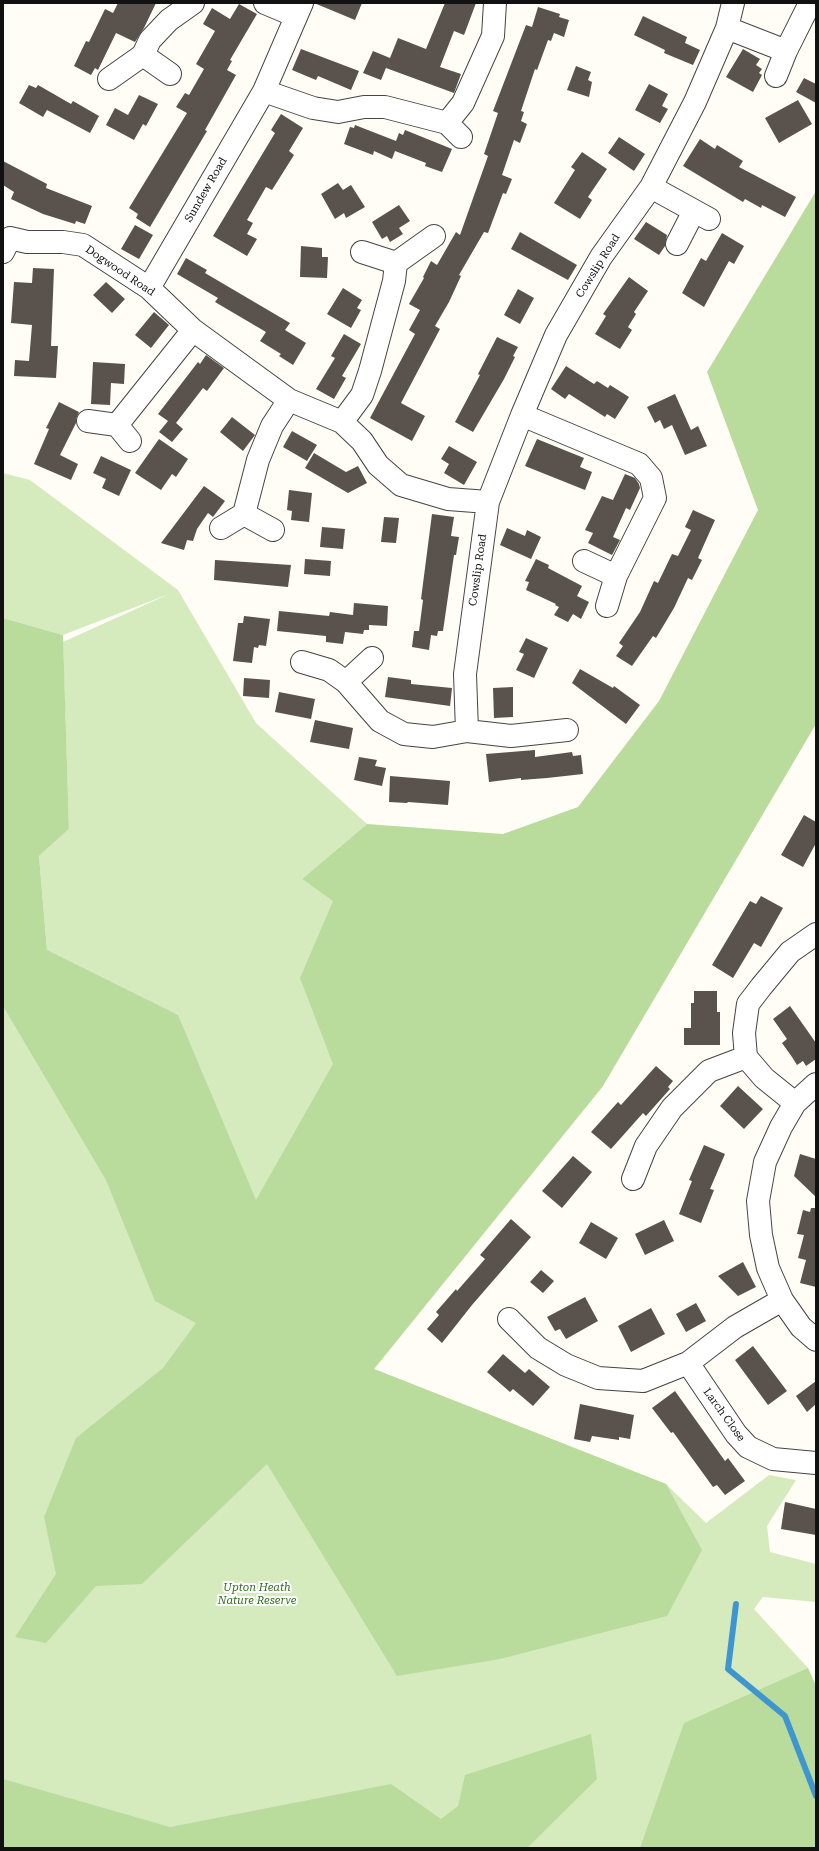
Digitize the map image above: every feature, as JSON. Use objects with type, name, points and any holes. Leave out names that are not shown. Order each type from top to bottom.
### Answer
[{"type":"street","points":[[109,79],[143,55],[150,40],[169,20],[193,3]]},
{"type":"street","name":"Sundew Road","points":[[149,288],[264,91],[299,9],[265,3]]},
{"type":"street","points":[[264,91],[313,108],[338,112],[364,107],[385,107],[454,130],[463,103],[493,36],[495,3]]},
{"type":"street","name":"Cowslip Road","points":[[467,731],[465,674],[488,502],[522,415],[556,335],[600,257],[651,188],[695,102],[727,28],[733,3]]},
{"type":"street","points":[[776,76],[786,51],[810,3]]},
{"type":"street","points":[[727,28],[786,51]]},
{"type":"street","points":[[143,55],[170,74]]},
{"type":"street","points":[[651,188],[701,215],[677,244]]},
{"type":"street","points":[[342,422],[362,395],[370,371],[394,281],[396,263],[434,236]]},
{"type":"street","name":"Dogwood Road","points":[[5,238],[27,242],[63,242],[83,245],[149,288],[193,330],[289,400],[342,422],[362,441],[378,465],[401,485],[448,499],[488,502]]},
{"type":"street","points":[[362,252],[396,263]]},
{"type":"street","points":[[88,421],[123,433],[193,330]]},
{"type":"street","points":[[221,528],[244,514],[258,460],[272,426],[289,400]]},
{"type":"street","points":[[522,415],[638,464],[651,478],[655,498],[616,576],[607,606]]},
{"type":"street","points":[[244,514],[274,530]]},
{"type":"street","points":[[584,561],[616,576]]},
{"type":"street","points":[[346,682],[372,658]]},
{"type":"street","points":[[302,662],[329,670],[346,682],[380,721],[404,734],[433,737],[467,731],[511,736],[567,730]]},
{"type":"street","points":[[795,1103],[764,1078],[746,1057],[744,1033],[748,1004],[790,952],[816,934]]},
{"type":"street","points":[[633,1179],[646,1146],[672,1108],[709,1071],[746,1057]]},
{"type":"street","points":[[816,1084],[795,1103],[781,1127],[765,1162],[758,1201],[761,1235],[768,1268],[782,1300],[801,1326],[816,1340]]},
{"type":"street","points":[[509,1319],[538,1348],[566,1365],[598,1378],[643,1381],[688,1363],[735,1327],[782,1300]]},
{"type":"street","name":"Larch Close","points":[[688,1363],[736,1434],[748,1447],[772,1459],[816,1463]]},
{"type":"green space","points":[[816,191],[816,724],[603,1086],[374,1369],[666,1484],[702,1550],[667,1616],[500,1659],[397,1676],[267,1464],[142,1584],[96,1586],[46,1643],[15,1637],[56,1574],[44,1517],[76,1438],[163,1368],[196,1323],[155,1301],[106,1180],[3,1006],[3,618],[63,635],[69,829],[39,856],[47,950],[178,1015],[256,1200],[333,1064],[300,978],[333,901],[302,879],[367,824],[503,834],[578,807],[659,701],[758,510],[707,372]]},
{"type":"green space","name":"Upton Heath Nature Reserve","points":[[3,473],[30,480],[178,590],[256,723],[367,824],[302,879],[603,1086],[374,1369],[666,1484],[706,1523],[769,1475],[796,1480],[767,1526],[770,1552],[816,1564],[816,1602],[763,1597],[754,1609],[808,1668],[816,1686],[816,1848],[3,1848],[3,962],[47,949],[39,856],[69,829],[63,642],[169,594],[63,635],[3,618]]},
{"type":"green space","points":[[808,1668],[816,1686],[816,1848],[640,1848],[684,1723]]},
{"type":"green space","points":[[591,1734],[597,1779],[527,1848],[3,1848],[3,1779],[170,1827],[391,1784],[441,1819],[458,1806],[465,1775]]},
{"type":"building","points":[[118,3],[156,3],[144,28],[135,42],[116,33],[98,70],[95,68],[91,75],[74,66],[86,41],[89,42],[105,9],[113,13]]},
{"type":"building","points":[[314,3],[362,3],[355,20]]},
{"type":"building","points":[[445,3],[476,3],[464,35],[454,31],[440,67],[461,74],[454,93],[386,68],[398,38],[426,49]]},
{"type":"building","points":[[239,4],[257,14],[230,60],[232,61],[227,70],[236,75],[205,130],[207,131],[150,227],[136,218],[138,214],[129,208],[187,113],[176,107],[185,93],[189,95],[204,69],[196,64],[215,31],[203,24],[212,8],[230,19]]},
{"type":"building","points":[[538,7],[560,14],[559,17],[569,20],[564,37],[554,33],[551,41],[548,40],[537,70],[535,69],[521,111],[524,112],[521,121],[527,124],[520,143],[514,140],[502,175],[512,179],[506,194],[503,193],[488,233],[484,232],[459,275],[461,276],[449,302],[435,326],[440,329],[401,403],[425,416],[412,441],[370,418],[415,334],[409,330],[420,310],[409,304],[424,278],[423,277],[431,261],[437,265],[456,232],[460,235],[488,156],[484,154],[498,113],[493,111],[526,25],[532,27]]},
{"type":"building","points":[[643,16],[687,37],[685,43],[700,50],[693,65],[664,53],[665,50],[634,35]]},
{"type":"building","points":[[301,49],[359,71],[351,90],[318,76],[316,80],[292,70]]},
{"type":"building","points":[[743,49],[760,59],[756,65],[762,69],[759,73],[762,75],[753,92],[726,77]]},
{"type":"building","points":[[373,51],[390,58],[381,80],[363,73]]},
{"type":"building","points":[[576,66],[591,72],[588,80],[592,82],[589,97],[567,90]]},
{"type":"building","points":[[804,78],[816,84],[816,103],[796,92]]},
{"type":"building","points":[[649,84],[668,94],[662,106],[668,109],[660,123],[635,110]]},
{"type":"building","points":[[29,85],[36,88],[38,85],[71,104],[73,101],[99,116],[90,133],[47,110],[43,117],[19,103]]},
{"type":"building","points":[[139,95],[158,104],[146,126],[143,124],[134,140],[106,125],[115,108],[128,115]]},
{"type":"building","points":[[798,100],[812,124],[779,143],[765,118]]},
{"type":"building","points":[[281,114],[303,128],[289,151],[294,155],[272,190],[266,187],[247,220],[253,223],[247,234],[257,239],[247,256],[213,236],[275,133],[271,130]]},
{"type":"building","points":[[355,125],[396,141],[399,133],[403,135],[405,130],[452,149],[442,172],[425,166],[426,163],[395,151],[392,159],[374,151],[373,155],[344,144],[350,127],[354,128]]},
{"type":"building","points":[[619,137],[645,154],[634,171],[608,153]]},
{"type":"building","points":[[700,139],[715,149],[717,145],[743,161],[739,167],[796,197],[785,217],[762,205],[761,208],[745,199],[743,202],[683,166]]},
{"type":"building","points":[[582,152],[607,169],[588,197],[592,200],[580,219],[554,203],[575,170],[571,167]]},
{"type":"building","points":[[3,161],[47,184],[46,188],[92,206],[85,224],[76,221],[75,224],[43,214],[11,199],[14,192],[3,185]]},
{"type":"building","points":[[338,183],[343,190],[351,185],[365,207],[346,218],[344,213],[335,219],[321,194]]},
{"type":"building","points":[[399,205],[410,221],[399,228],[403,234],[390,242],[387,236],[382,239],[372,222]]},
{"type":"building","points":[[646,222],[667,235],[665,246],[659,255],[634,239]]},
{"type":"building","points":[[135,225],[153,235],[139,259],[121,249]]},
{"type":"building","points":[[520,232],[577,265],[568,280],[511,249]]},
{"type":"building","points":[[722,233],[744,246],[734,264],[729,261],[704,307],[682,293],[701,258],[706,261]]},
{"type":"building","points":[[301,246],[322,248],[322,257],[328,257],[327,278],[300,277]]},
{"type":"building","points":[[186,258],[207,270],[205,273],[290,323],[285,330],[306,343],[293,365],[279,356],[281,354],[260,341],[266,332],[215,302],[218,298],[177,274]]},
{"type":"building","points":[[33,268],[54,269],[51,346],[58,346],[56,378],[14,376],[15,360],[29,361],[32,325],[11,323],[14,282],[32,283]]},
{"type":"building","points":[[629,277],[648,291],[634,312],[636,314],[628,327],[632,330],[620,349],[595,334],[606,316],[603,314]]},
{"type":"building","points":[[106,282],[125,299],[112,313],[93,295]]},
{"type":"building","points":[[343,288],[362,300],[357,308],[361,310],[351,328],[327,314]]},
{"type":"building","points":[[518,289],[534,298],[520,324],[504,315]]},
{"type":"building","points":[[154,312],[169,325],[151,348],[135,335]]},
{"type":"building","points":[[344,334],[361,344],[342,376],[346,378],[334,399],[316,389],[335,358],[331,356]]},
{"type":"building","points":[[497,337],[518,347],[513,356],[515,357],[504,379],[473,432],[455,422],[480,375],[478,374]]},
{"type":"building","points":[[206,355],[224,368],[207,391],[203,388],[176,423],[183,429],[172,442],[159,432],[168,421],[158,414],[198,362],[200,364]]},
{"type":"building","points":[[93,362],[125,364],[124,384],[111,383],[110,405],[91,404]]},
{"type":"building","points":[[566,366],[594,384],[597,381],[608,388],[610,385],[629,397],[615,419],[607,414],[605,417],[569,394],[565,399],[551,389]]},
{"type":"building","points":[[675,394],[691,430],[698,426],[707,446],[685,455],[672,425],[664,429],[660,420],[655,423],[647,407]]},
{"type":"building","points":[[59,402],[79,412],[76,423],[60,455],[78,464],[71,480],[34,464],[49,429],[46,428]]},
{"type":"building","points":[[232,417],[255,435],[243,451],[220,432]]},
{"type":"building","points":[[292,431],[317,445],[307,461],[283,447]]},
{"type":"building","points":[[159,439],[188,459],[176,477],[172,474],[161,490],[135,473]]},
{"type":"building","points":[[537,439],[584,458],[580,467],[592,472],[585,490],[525,466]]},
{"type":"building","points":[[449,446],[477,462],[464,485],[444,473],[449,464],[441,459]]},
{"type":"building","points":[[314,453],[346,472],[358,466],[367,483],[348,493],[305,468]]},
{"type":"building","points":[[101,456],[131,470],[119,496],[102,488],[106,479],[93,473]]},
{"type":"building","points":[[625,474],[635,478],[640,488],[630,510],[626,508],[613,537],[620,540],[612,555],[588,543],[593,533],[585,530],[602,496],[613,500]]},
{"type":"building","points":[[204,486],[225,501],[213,517],[208,513],[197,529],[193,541],[187,540],[184,550],[161,543]]},
{"type":"building","points":[[289,490],[312,493],[309,522],[291,520],[292,511],[287,510]]},
{"type":"building","points":[[693,510],[715,520],[698,558],[702,560],[692,580],[688,578],[674,608],[656,638],[653,636],[632,666],[616,656],[623,646],[619,643],[640,612],[654,581],[658,583],[672,554],[678,556],[691,530],[685,527]]},
{"type":"building","points":[[432,514],[454,517],[451,536],[459,537],[456,555],[454,555],[443,631],[438,631],[437,636],[431,635],[429,650],[412,647],[414,631],[419,631],[423,600],[421,599]]},
{"type":"building","points":[[384,517],[399,518],[396,543],[381,542]]},
{"type":"building","points":[[322,527],[345,529],[343,549],[320,547]]},
{"type":"building","points":[[507,528],[525,536],[527,530],[541,537],[531,559],[500,545]]},
{"type":"building","points":[[305,559],[331,561],[330,576],[304,574]]},
{"type":"building","points":[[536,559],[549,565],[548,568],[582,586],[577,596],[589,602],[581,619],[573,614],[568,622],[554,615],[559,607],[555,605],[556,604],[526,590],[529,582],[525,581]]},
{"type":"building","points":[[215,560],[291,565],[288,587],[214,580]]},
{"type":"building","points":[[354,603],[388,606],[387,626],[369,625],[369,630],[364,630],[363,634],[345,632],[343,644],[326,642],[326,636],[277,631],[279,611],[329,616],[330,612],[353,615]]},
{"type":"building","points":[[244,616],[270,619],[266,646],[259,645],[258,648],[254,647],[252,663],[233,661],[238,623],[243,623]]},
{"type":"building","points":[[526,638],[548,648],[534,678],[516,670],[524,654],[519,652]]},
{"type":"building","points":[[580,669],[613,688],[614,686],[640,705],[626,724],[572,683]]},
{"type":"building","points":[[388,677],[411,680],[411,684],[452,688],[450,706],[385,697]]},
{"type":"building","points":[[244,678],[270,680],[269,698],[243,696]]},
{"type":"building","points":[[513,687],[513,717],[494,718],[493,688]]},
{"type":"building","points":[[279,692],[315,699],[311,719],[275,712]]},
{"type":"building","points":[[315,720],[353,728],[349,749],[310,742]]},
{"type":"building","points":[[535,750],[535,757],[572,752],[573,756],[581,755],[583,774],[521,780],[521,778],[489,782],[486,754]]},
{"type":"building","points":[[359,757],[377,760],[375,766],[386,768],[382,786],[354,780]]},
{"type":"building","points":[[390,776],[450,781],[448,805],[389,802]]},
{"type":"building","points":[[804,815],[816,822],[816,843],[803,867],[781,855]]},
{"type":"building","points":[[761,896],[783,908],[761,947],[754,943],[733,978],[712,965],[750,901],[756,904]]},
{"type":"building","points":[[694,991],[717,991],[717,1012],[720,1012],[720,1045],[684,1045],[684,1028],[691,1028],[691,1003],[694,1003]]},
{"type":"building","points":[[790,1006],[816,1043],[816,1059],[806,1066],[803,1061],[797,1065],[782,1043],[787,1039],[773,1019]]},
{"type":"building","points":[[656,1066],[673,1081],[668,1087],[670,1089],[646,1116],[643,1113],[611,1149],[591,1132],[618,1102],[621,1105]]},
{"type":"building","points":[[738,1086],[763,1109],[744,1129],[720,1106]]},
{"type":"building","points":[[704,1145],[725,1154],[710,1189],[714,1190],[701,1223],[679,1214],[692,1181],[689,1180]]},
{"type":"building","points":[[800,1154],[816,1159],[816,1197],[794,1176]]},
{"type":"building","points":[[573,1156],[592,1172],[562,1208],[542,1191]]},
{"type":"building","points":[[811,1208],[816,1208],[816,1287],[800,1283],[806,1260],[798,1258],[804,1235],[797,1234],[803,1210],[810,1212]]},
{"type":"building","points":[[511,1219],[531,1237],[472,1305],[442,1343],[427,1329],[439,1315],[436,1312],[485,1259],[480,1255]]},
{"type":"building","points":[[664,1220],[674,1241],[645,1255],[635,1234]]},
{"type":"building","points":[[591,1222],[618,1238],[606,1259],[579,1243]]},
{"type":"building","points":[[743,1262],[756,1287],[738,1296],[718,1276]]},
{"type":"building","points":[[541,1270],[554,1281],[543,1293],[530,1282]]},
{"type":"building","points":[[585,1297],[598,1321],[566,1339],[560,1329],[555,1331],[547,1317]]},
{"type":"building","points":[[696,1303],[706,1321],[686,1332],[676,1314]]},
{"type":"building","points":[[651,1308],[665,1334],[631,1352],[618,1326]]},
{"type":"building","points":[[753,1346],[787,1391],[768,1405],[735,1360]]},
{"type":"building","points":[[503,1354],[525,1373],[529,1369],[550,1387],[533,1406],[513,1389],[510,1392],[487,1372]]},
{"type":"building","points":[[816,1381],[816,1404],[807,1412],[796,1396]]},
{"type":"building","points":[[675,1391],[725,1461],[728,1458],[745,1481],[725,1495],[717,1485],[713,1487],[673,1432],[671,1433],[652,1408]]},
{"type":"building","points":[[580,1404],[634,1415],[630,1439],[619,1437],[619,1440],[592,1436],[590,1442],[574,1439]]},
{"type":"building","points":[[785,1502],[816,1509],[816,1535],[781,1529]]},
{"type":"waterway","points":[[736,1604],[728,1669],[785,1716],[816,1796]]}]
